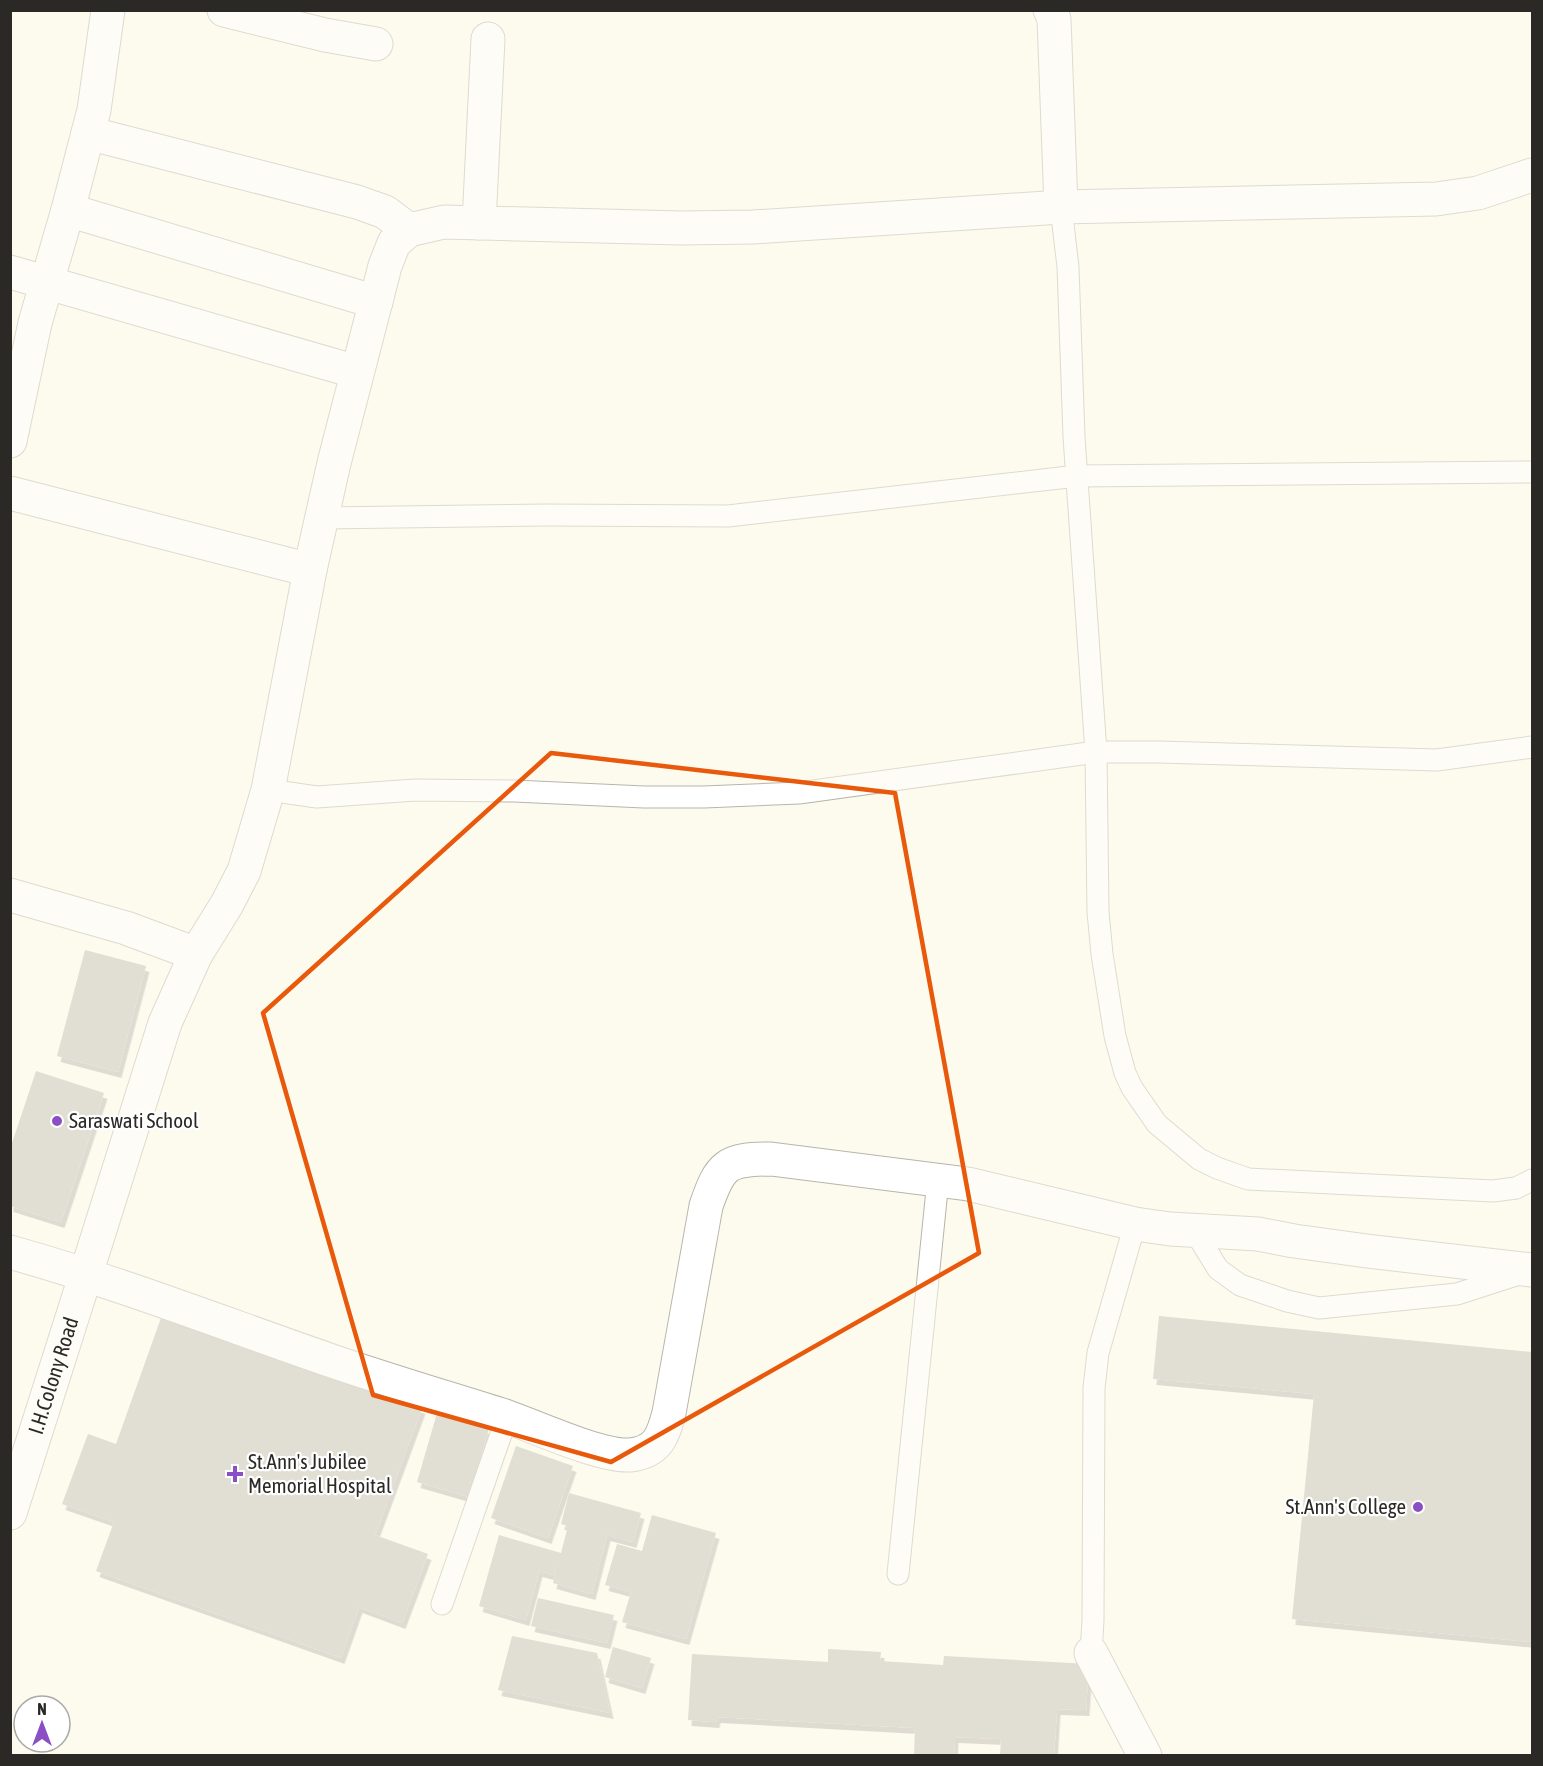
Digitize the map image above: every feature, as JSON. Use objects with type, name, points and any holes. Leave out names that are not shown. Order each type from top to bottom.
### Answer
[{"type":"street","points":[[10,441],[35,323],[94,110],[108,10]]},
{"type":"street","points":[[224,10],[325,35],[376,44]]},
{"type":"street","points":[[1050,10],[1054,19],[1061,207]]},
{"type":"street","points":[[479,223],[488,39]]},
{"type":"street","points":[[88,133],[357,202],[385,212],[409,230],[444,222],[681,228],[753,227],[1061,207],[1436,199],[1478,193],[1533,175]]},
{"type":"street","points":[[68,210],[376,302]]},
{"type":"street","name":"I.H.Colony Road","points":[[10,1513],[165,1023],[196,954],[227,904],[244,871],[268,790],[310,570],[357,372],[385,266],[394,243],[409,230]]},
{"type":"street","points":[[10,272],[357,372]]},
{"type":"street","points":[[10,493],[310,570]]},
{"type":"street","points":[[10,895],[126,928],[196,954]]},
{"type":"street","points":[[10,1252],[86,1274],[333,1361],[507,1417],[610,1454],[631,1455],[654,1447],[663,1434],[669,1413],[706,1206],[715,1180],[728,1166],[747,1159],[771,1159],[968,1184],[1135,1224],[1258,1234],[1336,1247],[1532,1270]]},
{"type":"street","points":[[1091,1653],[1145,1755]]},
{"type":"lane","points":[[1061,207],[1068,267],[1077,476],[1095,752],[1101,954],[1115,1036],[1125,1073],[1132,1088],[1157,1124],[1199,1159],[1248,1179],[1493,1191],[1516,1188],[1533,1180]]},
{"type":"lane","points":[[322,518],[535,515],[728,516],[1077,476],[1533,472]]},
{"type":"lane","points":[[268,790],[317,797],[415,790],[514,791],[644,797],[728,796],[799,793],[1095,752],[1437,760],[1533,747]]},
{"type":"lane","points":[[898,1574],[938,1180]]},
{"type":"lane","points":[[1091,1653],[1094,1388],[1098,1353],[1135,1224]]},
{"type":"lane","points":[[1194,1230],[1218,1269],[1240,1285],[1287,1301],[1319,1308],[1457,1294],[1532,1270]]},
{"type":"lane","points":[[442,1604],[507,1417]]},
{"type":"highlighted area","points":[[551,753],[895,793],[979,1253],[611,1462],[373,1395],[263,1013]]},
{"type":"building","points":[[85,950],[146,966],[118,1072],[57,1056]]},
{"type":"building","name":"Saraswati School","points":[[36,1071],[104,1093],[61,1222],[10,1206],[10,1149]]},
{"type":"building","name":"St.Ann's Jubilee Memorial Hospital","points":[[162,1315],[422,1408],[375,1535],[428,1554],[402,1623],[359,1607],[341,1658],[96,1571],[114,1522],[62,1504],[88,1434],[116,1444]]},
{"type":"building","name":"St.Ann's College","points":[[1159,1316],[1532,1352],[1532,1642],[1292,1619],[1314,1394],[1153,1379]]},
{"type":"building","points":[[437,1413],[489,1429],[469,1497],[417,1482]]},
{"type":"building","points":[[516,1446],[573,1466],[548,1538],[491,1518]]},
{"type":"building","points":[[569,1493],[641,1513],[633,1542],[607,1535],[592,1594],[553,1583],[558,1560],[554,1575],[539,1571],[526,1620],[479,1606],[499,1535],[561,1553],[568,1526],[561,1524]]},
{"type":"building","points":[[652,1515],[716,1533],[686,1639],[622,1622],[631,1592],[605,1585],[617,1544],[642,1551]]},
{"type":"building","points":[[538,1598],[614,1615],[607,1643],[531,1626]]},
{"type":"building","points":[[512,1636],[597,1653],[610,1713],[498,1690]]},
{"type":"building","points":[[613,1647],[651,1658],[642,1688],[605,1677]]},
{"type":"building","points":[[828,1649],[881,1652],[880,1661],[943,1665],[944,1656],[1089,1664],[1086,1710],[1057,1709],[1054,1756],[1000,1756],[1001,1739],[955,1737],[954,1756],[914,1756],[915,1728],[717,1717],[716,1722],[688,1720],[692,1654],[828,1662]]},
{"type":"place","name":"Saraswati School","points":[[57,1121]]},
{"type":"place","name":"St.Ann's Jubilee Memorial Hospital","points":[[235,1474]]},
{"type":"place","name":"St.Ann's College","points":[[1418,1507]]}]
